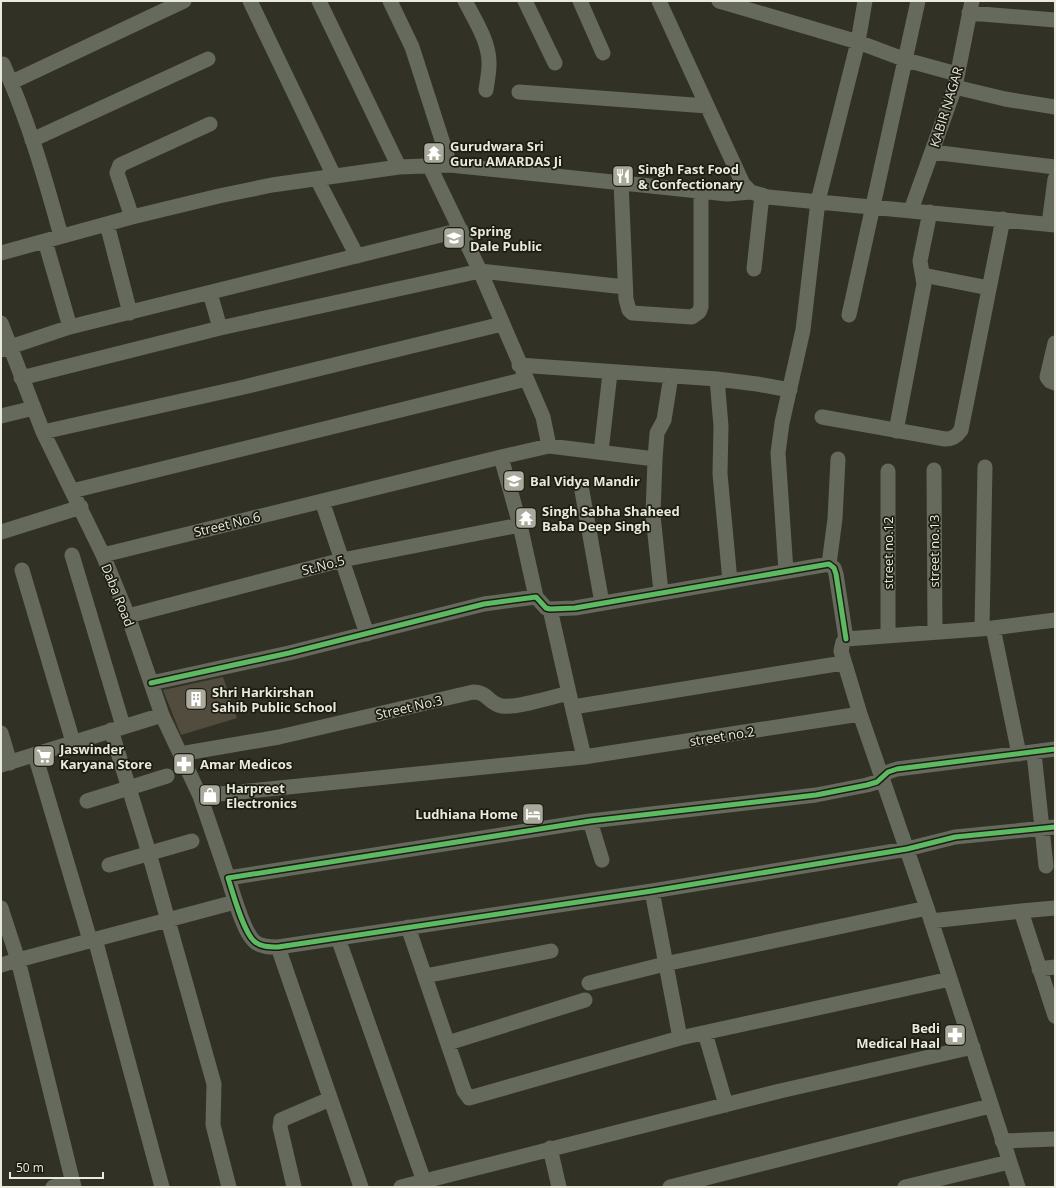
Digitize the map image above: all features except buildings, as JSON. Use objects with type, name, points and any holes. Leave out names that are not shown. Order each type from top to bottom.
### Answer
[{"type":"street","points":[[12,82],[184,1]]},
{"type":"street","points":[[250,1],[334,176]]},
{"type":"street","points":[[319,1],[399,167]]},
{"type":"street","points":[[390,1],[412,47],[450,165]]},
{"type":"street","points":[[465,1],[482,36],[488,54],[489,65],[486,90]]},
{"type":"street","points":[[525,1],[555,63]]},
{"type":"street","points":[[580,1],[603,53]]},
{"type":"street","points":[[658,1],[742,184],[756,194]]},
{"type":"street","points":[[719,1],[858,42],[1004,99],[1055,107]]},
{"type":"street","points":[[786,571],[778,453],[790,390],[804,330],[818,201],[858,42],[864,1]]},
{"type":"street","points":[[849,315],[918,1]]},
{"type":"street","points":[[970,7],[1055,20]]},
{"type":"street","name":"KABIR NAGAR","points":[[911,210],[956,80],[970,7]]},
{"type":"street","points":[[32,140],[208,59]]},
{"type":"street","points":[[3,64],[12,82],[32,140],[62,236]]},
{"type":"street","points":[[519,92],[707,106]]},
{"type":"street","points":[[132,217],[117,173],[120,165],[210,124]]},
{"type":"street","points":[[932,152],[1055,167]]},
{"type":"street","points":[[429,165],[480,271],[519,365],[543,417],[549,446]]},
{"type":"street","points":[[1,253],[132,217],[219,196],[334,176],[399,167],[450,165],[726,194],[756,194],[1052,224],[1055,179]]},
{"type":"street","points":[[317,179],[357,256]]},
{"type":"street","points":[[621,182],[625,287],[627,306],[632,313],[692,317],[699,312],[701,307],[701,191]]},
{"type":"street","points":[[754,269],[756,194]]},
{"type":"street","points":[[896,430],[924,284],[920,254],[930,212]]},
{"type":"street","points":[[822,418],[945,439],[952,439],[961,430],[1003,220]]},
{"type":"street","points":[[107,224],[130,313]]},
{"type":"street","points":[[5,348],[70,328],[461,230]]},
{"type":"street","points":[[45,241],[70,328]]},
{"type":"street","points":[[21,378],[220,328],[480,271],[625,287]]},
{"type":"street","points":[[923,276],[989,288]]},
{"type":"street","points":[[210,293],[220,328]]},
{"type":"street","name":"Daba Road","points":[[1,323],[5,348],[21,378],[44,432],[103,555],[128,616],[162,715],[200,796],[235,902],[249,934],[259,945],[278,947],[652,891],[907,850],[956,837],[1049,827]]},
{"type":"street","points":[[44,432],[244,387],[502,324]]},
{"type":"street","points":[[1054,382],[1047,377],[1055,343]]},
{"type":"street","points":[[519,365],[610,373],[716,379],[790,390]]},
{"type":"street","points":[[601,452],[610,373]]},
{"type":"street","points":[[662,592],[652,515],[657,433],[664,420],[671,376]]},
{"type":"street","points":[[72,491],[526,379]]},
{"type":"street","points":[[716,379],[721,426],[720,474],[730,581]]},
{"type":"street","points":[[1,416],[34,408]]},
{"type":"street","name":"Street No.6","points":[[103,555],[549,446],[655,459]]},
{"type":"street","points":[[501,457],[520,525],[536,597],[546,608],[575,608],[829,564],[834,568],[846,639],[841,646],[843,663],[929,914],[973,1047],[990,1106],[1018,1187]]},
{"type":"street","points":[[829,564],[835,519],[838,459]]},
{"type":"street","points":[[985,467],[988,628],[1019,754]]},
{"type":"street","name":"street no.13","points":[[934,470],[935,631]]},
{"type":"street","name":"street no.12","points":[[888,471],[888,635]]},
{"type":"street","points":[[582,491],[602,603]]},
{"type":"street","points":[[322,501],[367,634]]},
{"type":"street","points":[[2,530],[81,507]]},
{"type":"street","name":"St.No.5","points":[[128,616],[342,560],[520,525]]},
{"type":"street","points":[[72,555],[117,728],[128,789],[149,853],[214,1084],[213,1125],[229,1187]]},
{"type":"street","points":[[22,570],[73,742]]},
{"type":"street","points":[[151,683],[367,634],[484,604],[536,597]]},
{"type":"street","points":[[550,609],[584,757]]},
{"type":"street","points":[[846,639],[988,628],[1055,620]]},
{"type":"street","name":"Street No.3","points":[[180,754],[279,737],[473,692],[485,694],[495,704],[511,706],[571,700],[843,663]]},
{"type":"street","name":"street no.2","points":[[200,796],[584,757],[860,714]]},
{"type":"street","points":[[1,733],[6,764],[162,715]]},
{"type":"street","points":[[228,878],[590,821],[816,795],[867,785],[883,777],[888,772],[897,769],[1034,753],[1055,749]]},
{"type":"street","points":[[1034,753],[1049,827],[1046,866]]},
{"type":"street","points":[[35,755],[92,940],[162,1187]]},
{"type":"street","points":[[87,801],[168,776]]},
{"type":"street","points":[[590,821],[602,860]]},
{"type":"street","points":[[109,865],[192,841]]},
{"type":"street","points":[[652,891],[680,1038]]},
{"type":"street","points":[[1,965],[235,902]]},
{"type":"street","points":[[1,908],[18,960],[73,1184],[52,1187]]},
{"type":"street","points":[[589,983],[665,964],[929,914],[1021,911],[1055,908]]},
{"type":"street","points":[[1021,911],[1055,1016]]},
{"type":"street","points":[[408,927],[464,1091],[469,1098],[680,1038],[950,979]]},
{"type":"street","points":[[338,938],[425,1184]]},
{"type":"street","points":[[278,947],[361,1187]]},
{"type":"street","points":[[425,976],[551,951]]},
{"type":"street","points":[[1039,969],[1055,967]]},
{"type":"street","points":[[448,1043],[585,1000]]},
{"type":"street","points":[[705,1033],[726,1105]]},
{"type":"street","points":[[401,1187],[425,1184],[550,1148],[973,1047]]},
{"type":"street","points":[[294,1187],[280,1127],[281,1120],[330,1099]]},
{"type":"street","points":[[670,1187],[990,1106]]},
{"type":"street","points":[[1002,1141],[1055,1139]]},
{"type":"street","points":[[550,1148],[560,1187]]},
{"type":"street","points":[[905,1187],[1009,1162]]},
{"type":"cycle path","points":[[151,683],[289,653],[484,604],[536,597],[546,608],[575,608],[829,564],[834,568],[836,574],[846,639]]},
{"type":"cycle path","points":[[1055,749],[897,769],[888,772],[877,782],[816,795],[590,821],[228,878],[239,911],[250,936],[254,941],[262,946],[278,947],[652,891],[907,849],[955,837],[1055,827]]},
{"type":"place","name":"Gurudwara Sri Guru AMARDAS Ji","points":[[434,153]]},
{"type":"place","name":"Singh Fast Food & Confectionary","points":[[623,176]]},
{"type":"place","name":"Spring Dale Public","points":[[454,238]]},
{"type":"place","name":"Bal Vidya Mandir","points":[[514,481]]},
{"type":"place","name":"Singh Sabha Shaheed Baba Deep Singh","points":[[526,518]]},
{"type":"place","name":"Shri Harkirshan Sahib Public School","points":[[196,699]]},
{"type":"place","name":"Jaswinder Karyana Store","points":[[44,756]]},
{"type":"place","name":"Amar Medicos","points":[[184,764]]},
{"type":"place","name":"Harpreet Electronics","points":[[210,795]]},
{"type":"place","name":"Ludhiana Home","points":[[533,814]]},
{"type":"place","name":"Bedi Medical Haal","points":[[955,1035]]}]
